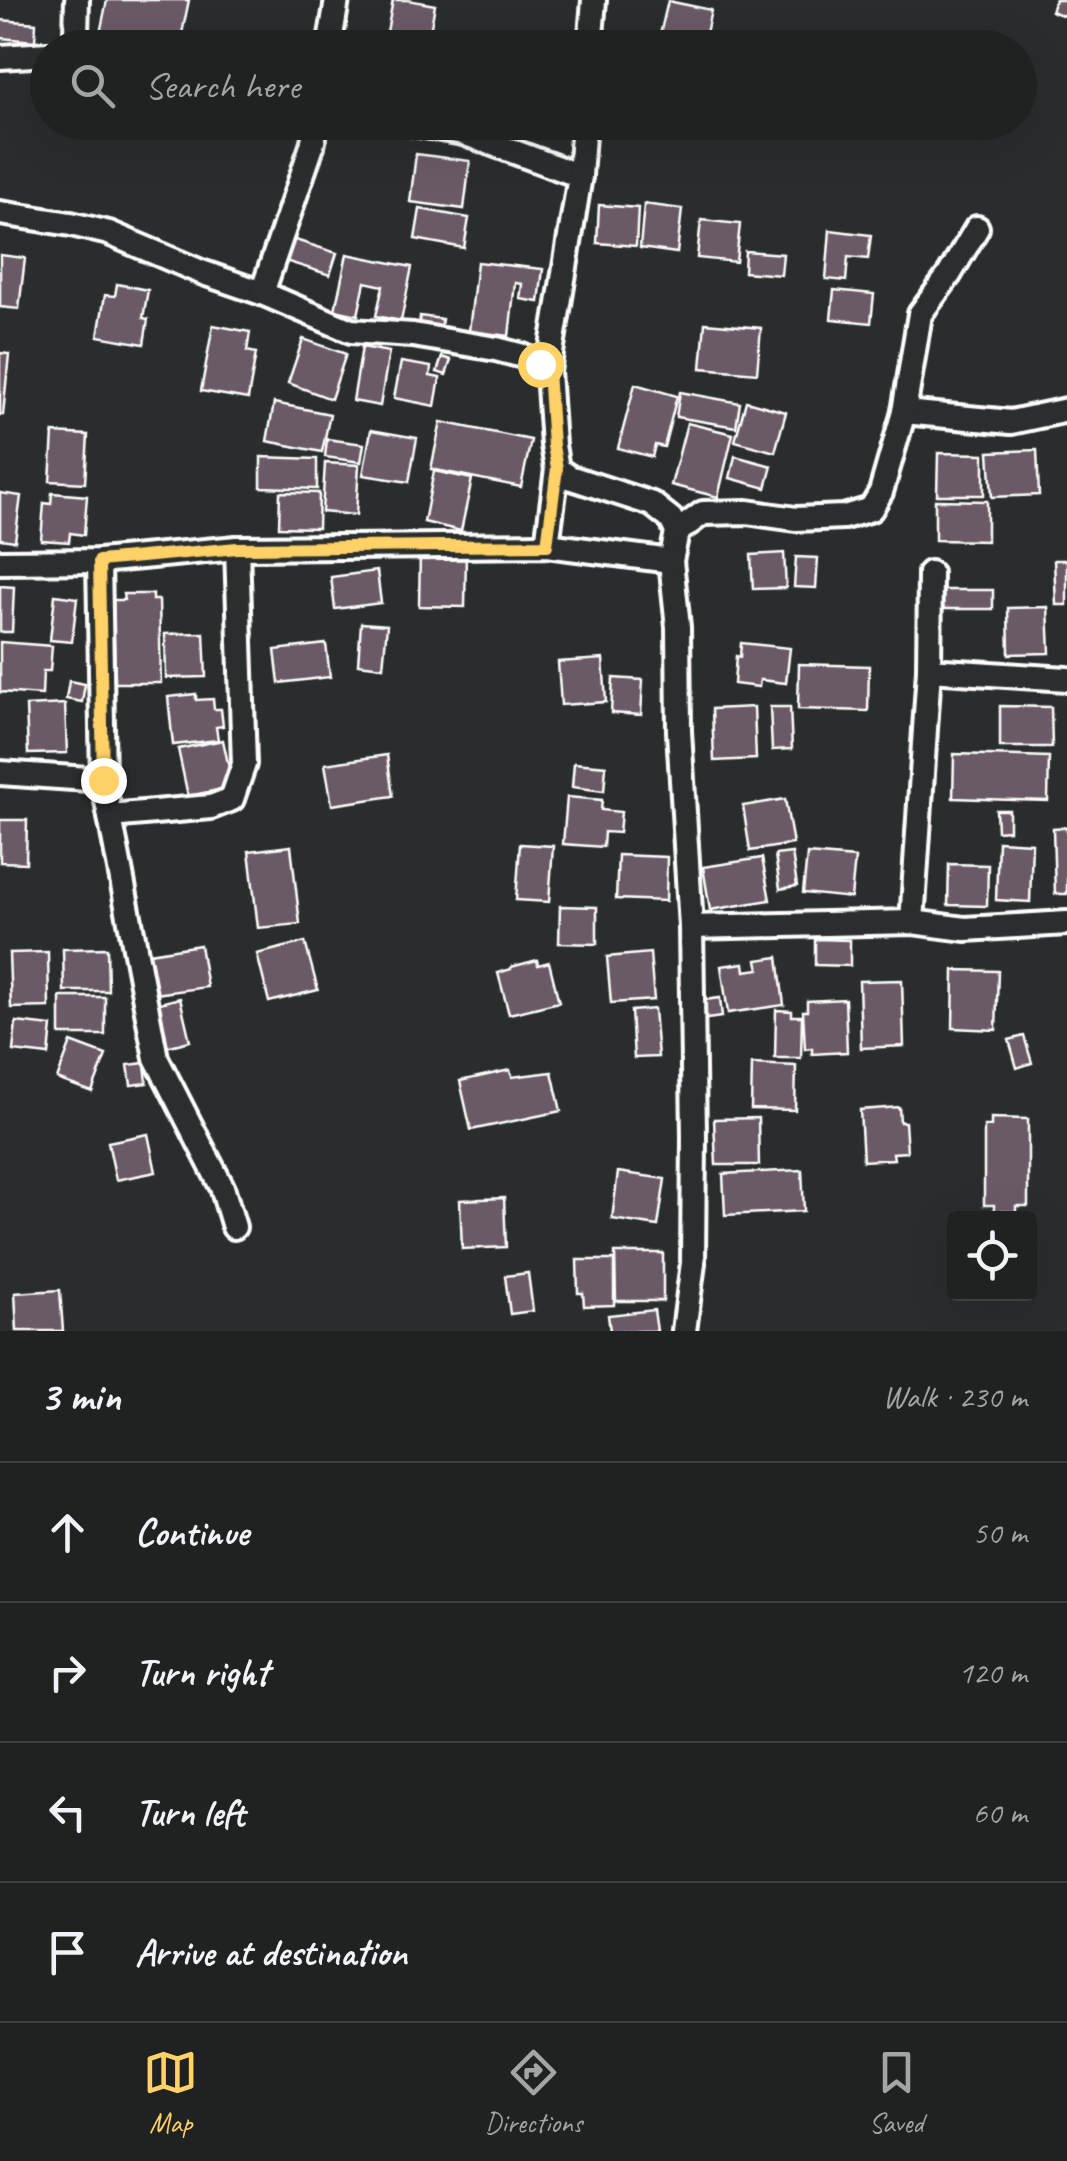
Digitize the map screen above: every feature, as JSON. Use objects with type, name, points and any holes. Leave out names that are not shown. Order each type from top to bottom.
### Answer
[{"type":"street","points":[[76,30],[77,0]]},
{"type":"street","points":[[332,30],[337,0]]},
{"type":"street","points":[[592,30],[594,0]]},
{"type":"street","points":[[0,56],[30,55]]},
{"type":"street","points":[[262,293],[313,140]]},
{"type":"street","points":[[482,140],[580,176]]},
{"type":"street","points":[[547,545],[557,468],[548,371],[583,140]]},
{"type":"street","points":[[0,213],[109,232],[351,331],[413,335],[496,348],[523,356],[548,371]]},
{"type":"street","points":[[677,532],[703,513],[747,512],[796,519],[844,516],[870,509],[881,492],[904,412],[920,314],[950,276],[977,228]]},
{"type":"street","points":[[904,412],[1011,422],[1067,410]]},
{"type":"street","points":[[557,468],[569,477],[652,504],[671,519],[677,532],[671,561],[678,627],[678,731],[691,926],[694,1244],[684,1331]]},
{"type":"street","points":[[0,562],[99,561],[237,548],[547,545],[671,561]]},
{"type":"street","points":[[110,816],[211,807],[232,799],[244,764],[237,548]]},
{"type":"street","points":[[99,561],[103,780],[156,1058],[222,1187],[234,1228]]},
{"type":"street","points":[[912,922],[929,670],[930,573]]},
{"type":"street","points":[[929,670],[1067,679]]},
{"type":"street","points":[[0,772],[103,780]]},
{"type":"street","points":[[691,926],[912,922],[965,929],[1067,923]]},
{"type":"building","points":[[107,0],[189,0],[183,30],[101,30]]},
{"type":"building","points":[[393,0],[435,5],[430,30],[387,30]]},
{"type":"building","points":[[1055,0],[1067,0],[1067,17],[1051,11]]},
{"type":"building","points":[[668,1],[711,10],[707,30],[661,30]]},
{"type":"building","points":[[0,20],[36,23],[36,30],[30,30],[30,41],[0,38]]},
{"type":"building","points":[[416,154],[470,161],[464,209],[410,202]]},
{"type":"building","points":[[644,204],[682,209],[677,253],[640,248]]},
{"type":"building","points":[[599,205],[638,208],[636,246],[597,243]]},
{"type":"building","points":[[420,209],[469,218],[464,248],[415,239]]},
{"type":"building","points":[[701,220],[740,224],[736,262],[697,258]]},
{"type":"building","points":[[830,230],[871,235],[868,259],[848,257],[846,281],[826,279]]},
{"type":"building","points":[[292,239],[337,253],[330,275],[285,261]]},
{"type":"building","points":[[745,251],[783,254],[781,275],[744,272]]},
{"type":"building","points":[[347,254],[412,267],[401,321],[376,316],[383,286],[365,282],[358,315],[335,310]]},
{"type":"building","points":[[0,255],[25,258],[19,309],[0,307]]},
{"type":"building","points":[[477,262],[543,269],[539,302],[520,299],[522,284],[515,283],[509,336],[469,331]]},
{"type":"building","points":[[117,284],[148,290],[144,344],[98,336],[105,295],[115,296]]},
{"type":"building","points":[[834,290],[874,294],[871,323],[831,319]]},
{"type":"building","points":[[420,316],[442,319],[440,332],[419,330]]},
{"type":"building","points":[[705,323],[761,328],[757,373],[701,368]]},
{"type":"building","points":[[213,325],[250,332],[247,351],[256,353],[248,399],[201,391]]},
{"type":"building","points":[[303,339],[346,354],[331,399],[288,383]]},
{"type":"building","points":[[362,347],[389,352],[380,406],[353,401]]},
{"type":"building","points":[[0,353],[9,354],[3,415],[0,415]]},
{"type":"building","points":[[442,357],[451,360],[446,375],[437,372]]},
{"type":"building","points":[[401,362],[431,367],[430,376],[440,378],[435,406],[394,398]]},
{"type":"building","points":[[635,384],[677,396],[664,447],[655,445],[652,457],[618,448]]},
{"type":"building","points":[[680,392],[740,403],[736,427],[676,417]]},
{"type":"building","points":[[746,401],[786,412],[775,452],[735,441]]},
{"type":"building","points":[[274,403],[330,414],[322,452],[267,441]]},
{"type":"building","points":[[441,422],[531,440],[521,487],[431,469]]},
{"type":"building","points":[[687,423],[733,434],[718,497],[671,485]]},
{"type":"building","points":[[371,430],[417,438],[409,482],[363,475]]},
{"type":"building","points":[[53,433],[88,435],[85,483],[50,481]]},
{"type":"building","points":[[327,439],[364,444],[361,462],[325,457]]},
{"type":"building","points":[[1037,450],[1039,495],[992,497],[989,452]]},
{"type":"building","points":[[938,453],[984,454],[984,495],[937,495]]},
{"type":"building","points":[[735,456],[772,466],[766,488],[730,478]]},
{"type":"building","points":[[261,457],[317,459],[317,489],[261,487]]},
{"type":"building","points":[[325,463],[359,465],[356,515],[322,512]]},
{"type":"building","points":[[434,471],[472,479],[461,531],[424,522]]},
{"type":"building","points":[[280,492],[319,493],[318,528],[279,527]]},
{"type":"building","points":[[0,493],[21,496],[15,541],[0,539]]},
{"type":"building","points":[[52,493],[87,496],[84,535],[70,533],[69,542],[41,540],[44,503],[51,504]]},
{"type":"building","points":[[935,500],[987,501],[987,541],[935,540]]},
{"type":"building","points":[[420,552],[466,552],[465,607],[419,606]]},
{"type":"building","points":[[784,553],[786,588],[753,589],[751,555]]},
{"type":"building","points":[[796,557],[818,558],[816,588],[794,587]]},
{"type":"building","points":[[1054,560],[1067,560],[1067,605],[1056,605]]},
{"type":"building","points":[[377,571],[381,603],[335,609],[331,577]]},
{"type":"building","points":[[0,586],[14,587],[12,632],[0,632]]},
{"type":"building","points":[[941,590],[993,590],[993,609],[941,609]]},
{"type":"building","points":[[123,594],[153,594],[153,600],[159,600],[161,683],[115,683],[113,600],[124,600]]},
{"type":"building","points":[[55,595],[77,598],[72,642],[50,640]]},
{"type":"building","points":[[1048,607],[1050,653],[1009,654],[1008,608]]},
{"type":"building","points":[[361,623],[387,625],[383,667],[358,664]]},
{"type":"building","points":[[204,633],[206,677],[166,678],[165,634]]},
{"type":"building","points":[[0,642],[52,646],[50,671],[43,671],[42,695],[0,692]]},
{"type":"building","points":[[741,643],[790,648],[786,683],[760,680],[759,687],[734,684]]},
{"type":"building","points":[[326,644],[330,677],[279,683],[275,650]]},
{"type":"building","points":[[603,659],[606,702],[561,705],[558,662]]},
{"type":"building","points":[[799,664],[869,666],[868,711],[798,709]]},
{"type":"building","points":[[613,678],[643,680],[641,715],[611,713]]},
{"type":"building","points":[[69,681],[85,684],[82,702],[66,699]]},
{"type":"building","points":[[196,694],[196,700],[213,699],[214,709],[221,709],[223,726],[216,727],[218,740],[173,745],[168,697]]},
{"type":"building","points":[[65,704],[67,753],[28,754],[26,706]]},
{"type":"building","points":[[1000,706],[1051,707],[1052,747],[1000,747]]},
{"type":"building","points":[[754,707],[756,759],[714,761],[712,709]]},
{"type":"building","points":[[770,707],[790,707],[792,749],[772,750]]},
{"type":"building","points":[[223,740],[233,787],[188,796],[178,749]]},
{"type":"building","points":[[954,754],[1049,757],[1048,801],[953,798]]},
{"type":"building","points":[[387,755],[393,796],[332,805],[325,764]]},
{"type":"building","points":[[574,763],[606,766],[604,791],[572,787]]},
{"type":"building","points":[[567,797],[602,800],[601,810],[621,812],[619,833],[604,832],[603,847],[563,844]]},
{"type":"building","points":[[785,799],[793,844],[750,851],[743,806]]},
{"type":"building","points":[[996,810],[1009,810],[1009,830],[997,831]]},
{"type":"building","points":[[0,820],[27,820],[26,863],[0,862]]},
{"type":"building","points":[[1067,827],[1067,894],[1055,894],[1053,828]]},
{"type":"building","points":[[998,841],[1032,843],[1030,902],[996,900]]},
{"type":"building","points":[[520,844],[553,846],[549,902],[516,900]]},
{"type":"building","points":[[291,846],[300,924],[258,928],[249,851]]},
{"type":"building","points":[[792,853],[797,886],[780,889],[775,855]]},
{"type":"building","points":[[807,854],[855,858],[851,898],[803,893]]},
{"type":"building","points":[[618,855],[667,857],[666,901],[616,899]]},
{"type":"building","points":[[762,858],[770,900],[710,910],[703,867]]},
{"type":"building","points":[[949,864],[988,865],[987,906],[948,905]]},
{"type":"building","points":[[560,906],[597,907],[597,944],[559,943]]},
{"type":"building","points":[[815,939],[850,940],[850,966],[815,965]]},
{"type":"building","points":[[305,942],[318,990],[269,1002],[257,954]]},
{"type":"building","points":[[200,945],[207,987],[155,994],[149,953]]},
{"type":"building","points":[[107,948],[108,991],[64,991],[63,949]]},
{"type":"building","points":[[48,952],[49,1007],[11,1008],[9,953]]},
{"type":"building","points":[[650,953],[654,1000],[611,1003],[607,957]]},
{"type":"building","points":[[778,957],[784,1005],[728,1013],[721,966],[744,963],[745,971],[759,969],[757,960]]},
{"type":"building","points":[[537,960],[538,965],[549,962],[559,1002],[509,1014],[498,973]]},
{"type":"building","points":[[954,970],[998,971],[996,1030],[953,1028]]},
{"type":"building","points":[[902,980],[904,1046],[861,1048],[859,981]]},
{"type":"building","points":[[60,997],[105,997],[105,1035],[60,1035]]},
{"type":"building","points":[[180,998],[190,1041],[166,1047],[156,1004]]},
{"type":"building","points":[[720,998],[722,1017],[699,1020],[696,1001]]},
{"type":"building","points":[[845,999],[847,1052],[812,1054],[812,1048],[805,1049],[803,1011],[807,1011],[807,1001]]},
{"type":"building","points":[[654,1009],[658,1057],[634,1058],[631,1011]]},
{"type":"building","points":[[776,1010],[802,1016],[801,1058],[775,1058]]},
{"type":"building","points":[[16,1022],[52,1026],[49,1055],[13,1051]]},
{"type":"building","points":[[1024,1036],[1032,1063],[1017,1068],[1009,1040]]},
{"type":"building","points":[[71,1042],[106,1055],[92,1092],[57,1079]]},
{"type":"building","points":[[145,1063],[147,1083],[131,1085],[128,1065]]},
{"type":"building","points":[[752,1064],[796,1066],[795,1110],[751,1109]]},
{"type":"building","points":[[510,1070],[512,1077],[552,1072],[561,1111],[471,1130],[460,1081]]},
{"type":"building","points":[[899,1107],[900,1122],[905,1122],[907,1152],[893,1153],[894,1159],[863,1161],[860,1110]]},
{"type":"building","points":[[758,1118],[759,1165],[716,1165],[714,1119]]},
{"type":"building","points":[[991,1118],[1028,1119],[1028,1206],[1016,1206],[1016,1211],[994,1211],[994,1205],[984,1205],[984,1126],[991,1126]]},
{"type":"building","points":[[148,1134],[156,1172],[116,1180],[108,1142]]},
{"type":"building","points":[[802,1170],[804,1211],[725,1215],[723,1174]]},
{"type":"building","points":[[618,1172],[665,1179],[658,1226],[612,1219]]},
{"type":"building","points":[[504,1198],[506,1247],[462,1249],[460,1200]]},
{"type":"building","points":[[615,1253],[663,1253],[663,1301],[616,1301]]},
{"type":"building","points":[[577,1260],[614,1260],[614,1305],[584,1306],[583,1293],[578,1293]]},
{"type":"building","points":[[528,1273],[533,1311],[510,1314],[505,1276]]},
{"type":"building","points":[[60,1290],[63,1331],[17,1331],[15,1293]]},
{"type":"building","points":[[654,1310],[657,1331],[610,1331],[608,1315]]},
{"type":"route","points":[[103,780],[99,561],[237,548],[547,545],[557,468],[548,371],[540,364]]}]
